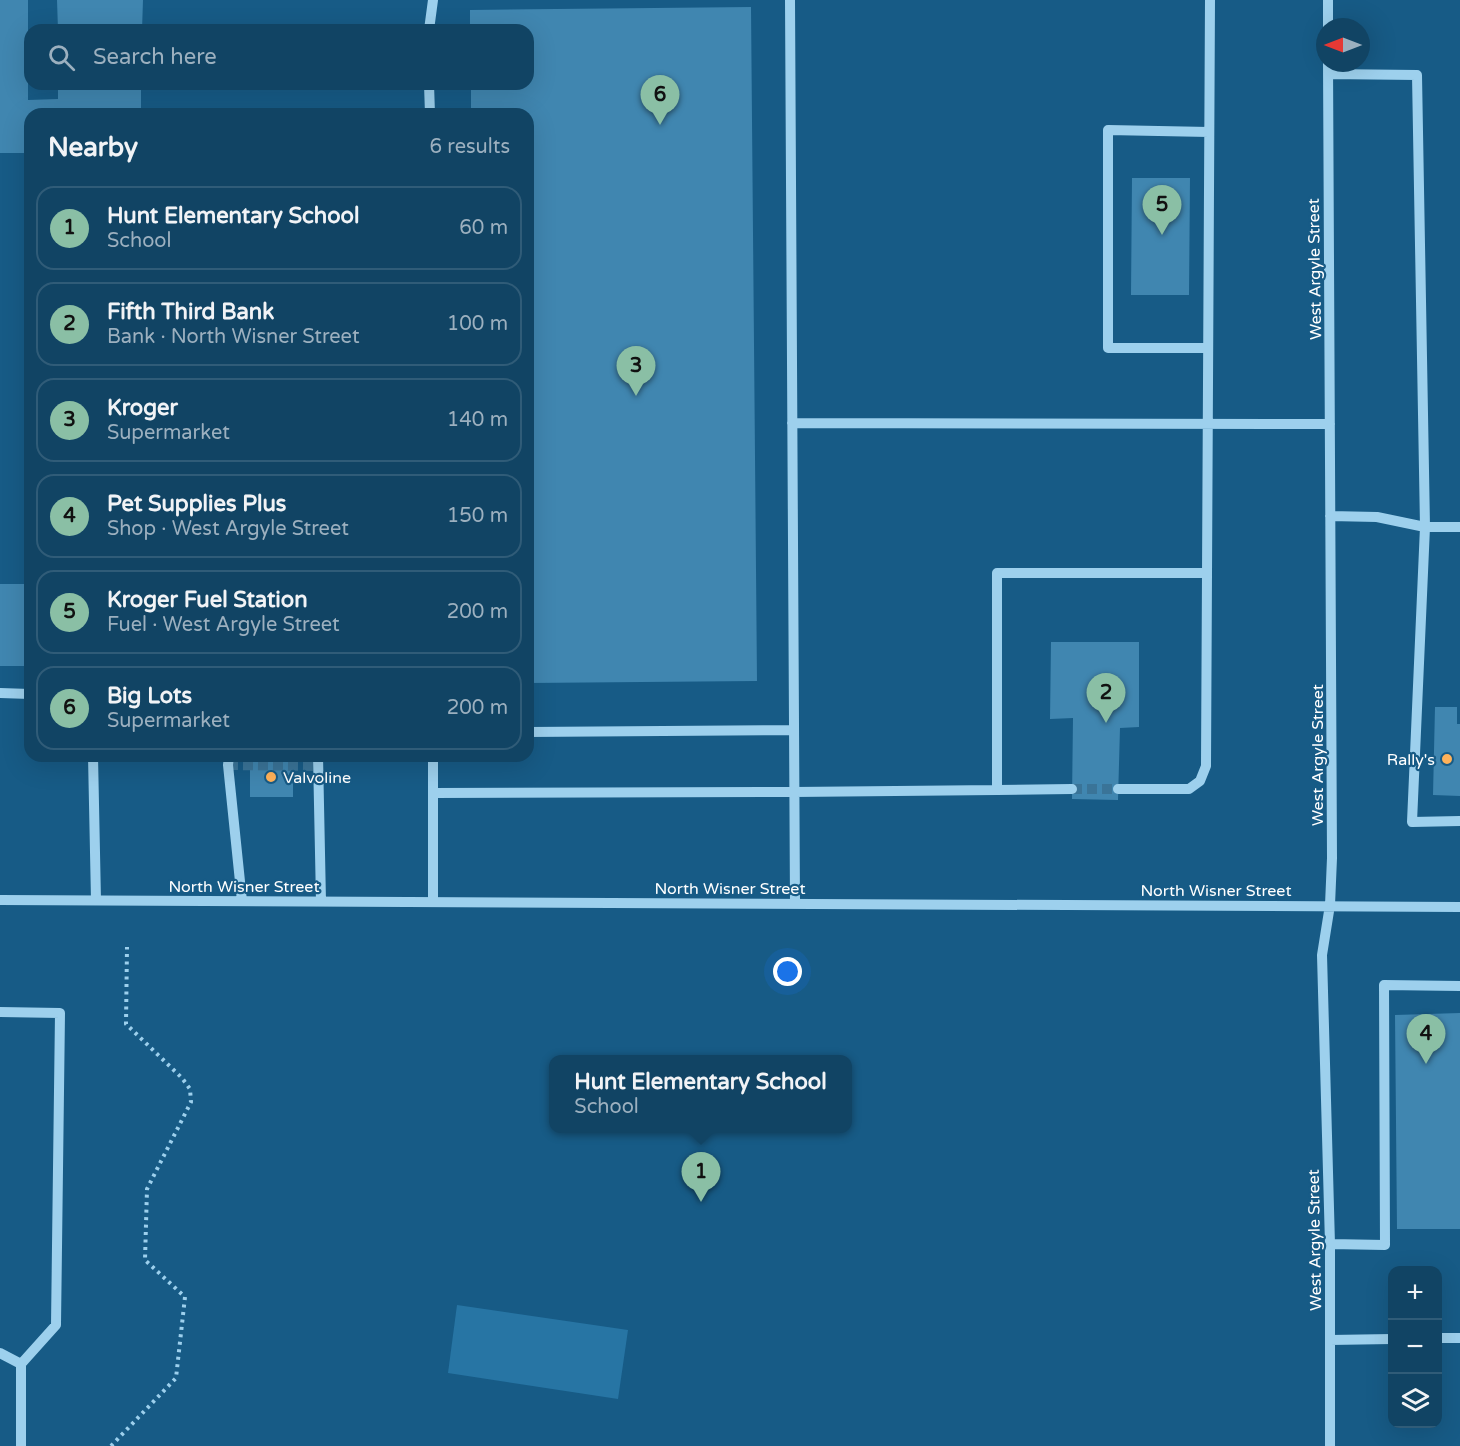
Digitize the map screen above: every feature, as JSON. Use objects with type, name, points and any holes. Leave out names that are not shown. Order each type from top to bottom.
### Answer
[{"type":"street","points":[[430,24],[433,0]]},
{"type":"street","points":[[790,0],[795,904]]},
{"type":"street","points":[[1118,789],[1189,789],[1200,781],[1206,766],[1210,0]]},
{"type":"street","points":[[1328,0],[1328,18]]},
{"type":"street","points":[[1370,71],[1417,75],[1425,527],[1412,822],[1460,821]]},
{"type":"street","name":"West Argyle Street","points":[[1328,72],[1332,846],[1330,905],[1322,956],[1329,1244],[1330,1446]]},
{"type":"street","points":[[429,90],[429,108]]},
{"type":"street","points":[[1207,348],[1108,348],[1108,130],[1209,132]]},
{"type":"street","points":[[792,423],[1330,424]]},
{"type":"street","points":[[1330,516],[1377,517],[1425,527],[1460,527]]},
{"type":"street","points":[[997,790],[997,573],[1208,573]]},
{"type":"street","points":[[0,693],[24,694]]},
{"type":"street","points":[[534,732],[794,730]]},
{"type":"street","points":[[93,762],[96,900]]},
{"type":"street","points":[[228,762],[242,901]]},
{"type":"street","points":[[318,762],[321,902]]},
{"type":"street","points":[[432,762],[433,902]]},
{"type":"street","points":[[433,793],[1072,789]]},
{"type":"street","name":"North Wisner Street","points":[[0,900],[1460,907]]},
{"type":"street","points":[[1329,1244],[1385,1245],[1384,985],[1460,986]]},
{"type":"street","points":[[0,1012],[60,1013],[56,1325],[21,1364],[21,1446]]},
{"type":"street","points":[[1442,1338],[1460,1338]]},
{"type":"street","points":[[1330,1340],[1388,1339]]},
{"type":"street","points":[[0,1353],[21,1364]]},
{"type":"path","points":[[111,1446],[176,1378],[184,1297],[145,1260],[147,1189],[191,1102],[190,1089],[182,1078],[126,1024],[127,947]]},
{"type":"shaded area","points":[[457,1305],[628,1330],[618,1399],[448,1373]]},
{"type":"building","points":[[0,0],[28,0],[28,24],[24,24],[24,90],[28,90],[28,100],[58,99],[58,90],[141,90],[141,108],[24,108],[24,153],[0,153]]},
{"type":"building","points":[[57,0],[143,0],[142,24],[58,24]]},
{"type":"building","points":[[751,7],[757,681],[534,683],[534,108],[471,108],[471,90],[534,90],[534,24],[470,24],[470,10]]},
{"type":"building","points":[[1132,178],[1190,178],[1189,295],[1131,295]]},
{"type":"building","points":[[0,584],[24,584],[24,666],[0,666]]},
{"type":"building","points":[[1051,642],[1139,642],[1139,727],[1120,728],[1118,800],[1072,799],[1073,718],[1050,719]]},
{"type":"building","name":"Rally's","points":[[1435,707],[1457,707],[1457,724],[1460,724],[1460,796],[1433,795]]},
{"type":"building","name":"Valvoline","points":[[250,762],[293,762],[293,797],[250,797]]},
{"type":"building","points":[[1460,1013],[1460,1229],[1397,1229],[1395,1015]]},
{"type":"tunnel","points":[[228,765],[318,766]]},
{"type":"tunnel","points":[[1072,789],[1118,789]]},
{"type":"place","name":"Big Lots","points":[[660,125]]},
{"type":"place","name":"Kroger Fuel Station","points":[[1162,235]]},
{"type":"place","name":"Kroger","points":[[636,396]]},
{"type":"place","name":"Fifth Third Bank","points":[[1106,723]]},
{"type":"place","name":"Rally's","points":[[1447,759]]},
{"type":"place","name":"Valvoline","points":[[271,777]]},
{"type":"place","name":"Pet Supplies Plus","points":[[1426,1064]]},
{"type":"place","name":"Hunt Elementary School","points":[[701,1202]]}]
